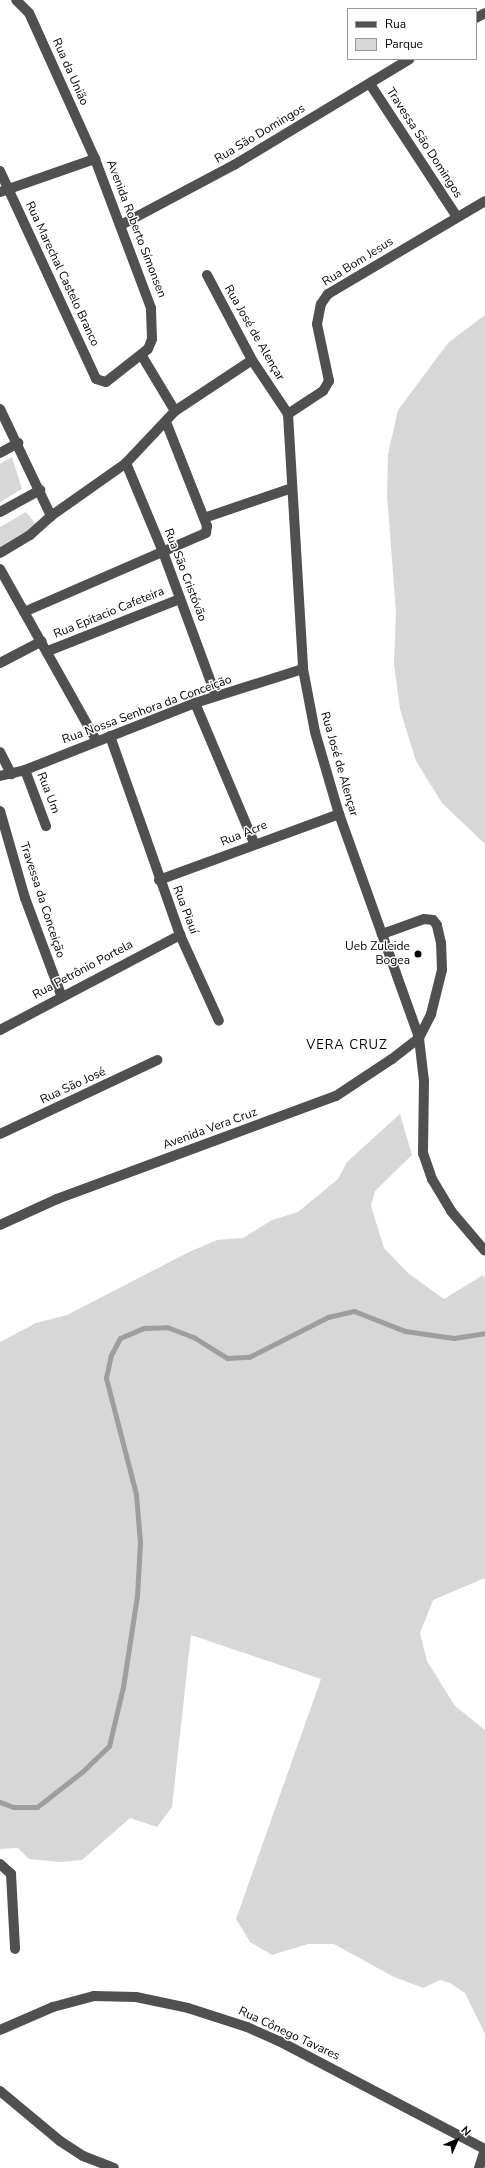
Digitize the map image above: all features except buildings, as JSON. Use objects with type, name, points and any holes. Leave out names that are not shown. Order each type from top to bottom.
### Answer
[{"type":"street","name":"Rua da União","points":[[16,0],[29,13],[95,159]]},
{"type":"street","name":"Rua São Domingos","points":[[121,225],[234,165],[408,60]]},
{"type":"street","name":"Travessa São Domingos","points":[[370,84],[457,217]]},
{"type":"street","points":[[4,190],[95,159]]},
{"type":"street","name":"Avenida Roberto Símonsen","points":[[95,159],[152,308],[152,340],[142,356],[106,382]]},
{"type":"street","name":"Rua Marechal Castelo Branco","points":[[0,171],[4,190],[96,378],[106,382]]},
{"type":"street","name":"Rua Bom Jesus","points":[[288,414],[323,391],[329,381],[317,324],[320,304],[328,294],[485,201]]},
{"type":"street","name":"Rua José de Alençar","points":[[207,275],[252,360],[288,414],[303,669],[315,732],[339,814],[419,1038],[424,1081],[423,1153],[432,1179],[451,1211],[485,1251]]},
{"type":"street","points":[[142,356],[175,411]]},
{"type":"street","points":[[0,553],[30,535],[51,516],[126,463],[175,411],[252,360]]},
{"type":"street","points":[[0,409],[18,443],[51,516]]},
{"type":"street","points":[[24,612],[204,534],[208,530],[166,422]]},
{"type":"street","points":[[0,453],[18,443]]},
{"type":"street","name":"Rua São Cristóvão","points":[[126,463],[163,552],[216,696]]},
{"type":"street","points":[[204,518],[292,488]]},
{"type":"street","points":[[0,512],[40,490]]},
{"type":"street","points":[[0,569],[48,651],[96,740]]},
{"type":"street","name":"Rua Epitacio Cafeteira","points":[[48,651],[180,599]]},
{"type":"street","points":[[0,663],[42,641]]},
{"type":"street","name":"Rua Nossa Senhora da Conceição","points":[[0,776],[25,770],[96,740],[195,703],[303,669]]},
{"type":"street","points":[[195,703],[254,843]]},
{"type":"street","name":"Rua Piauí","points":[[110,736],[159,880],[180,935],[219,1021]]},
{"type":"street","points":[[0,752],[11,774]]},
{"type":"street","name":"Rua Um","points":[[25,770],[46,826]]},
{"type":"street","name":"Travessa da Conceição","points":[[0,811],[32,918],[61,995]]},
{"type":"street","name":"Rua Acre","points":[[159,880],[254,843],[339,814]]},
{"type":"street","points":[[382,934],[424,919],[433,920],[437,925],[442,970],[437,996],[419,1038]]},
{"type":"street","name":"Rua Petrônio Portela","points":[[0,1030],[61,995],[180,935]]},
{"type":"street","name":"Avenida Vera Cruz","points":[[0,1225],[57,1199],[336,1096],[360,1082],[419,1038]]},
{"type":"street","name":"Rua São José","points":[[0,1134],[157,1060]]},
{"type":"street","points":[[0,1864],[12,1874],[15,1949]]},
{"type":"street","name":"Rua Cônego Tavares","points":[[0,2030],[53,2007],[94,1996],[136,1997],[188,2008],[241,2025],[279,2041],[485,2149]]},
{"type":"street","points":[[0,2091],[60,2141],[83,2156],[114,2168]]},
{"type":"street","points":[[479,2168],[485,2149]]},
{"type":"green space","points":[[485,315],[485,844],[442,803],[416,761],[400,709],[394,664],[396,612],[387,495],[388,454],[398,410],[448,343]]},
{"type":"green space","points":[[12,457],[22,489],[0,502],[0,464]]},
{"type":"green space","points":[[26,512],[35,523],[33,528],[0,547],[0,527]]},
{"type":"green space","points":[[400,1114],[412,1155],[375,1191],[371,1206],[384,1248],[408,1273],[444,1299],[483,1275],[485,1279],[485,1578],[433,1600],[420,1633],[427,1661],[455,1706],[485,1730],[485,2034],[465,1993],[450,1983],[440,1980],[423,1988],[392,1976],[334,1944],[308,1944],[272,1955],[250,1942],[236,1919],[321,1679],[191,1635],[172,1807],[157,1827],[130,1818],[82,1860],[60,1862],[29,1859],[18,1848],[0,1849],[0,1342],[36,1323],[67,1315],[189,1252],[217,1240],[243,1238],[272,1220],[298,1212],[338,1179],[347,1162]]},
{"type":"waterway","points":[[0,1802],[13,1807],[37,1807],[83,1771],[109,1746],[123,1687],[137,1596],[140,1542],[136,1494],[106,1378],[111,1355],[120,1338],[144,1328],[167,1327],[195,1338],[227,1358],[249,1357],[328,1317],[354,1311],[405,1331],[454,1338],[485,1333]]},
{"type":"place","name":"Ueb Zuleide Bogea","points":[[418,954]]},
{"type":"district","name":"VERA CRUZ","points":[[347,1045]]}]
